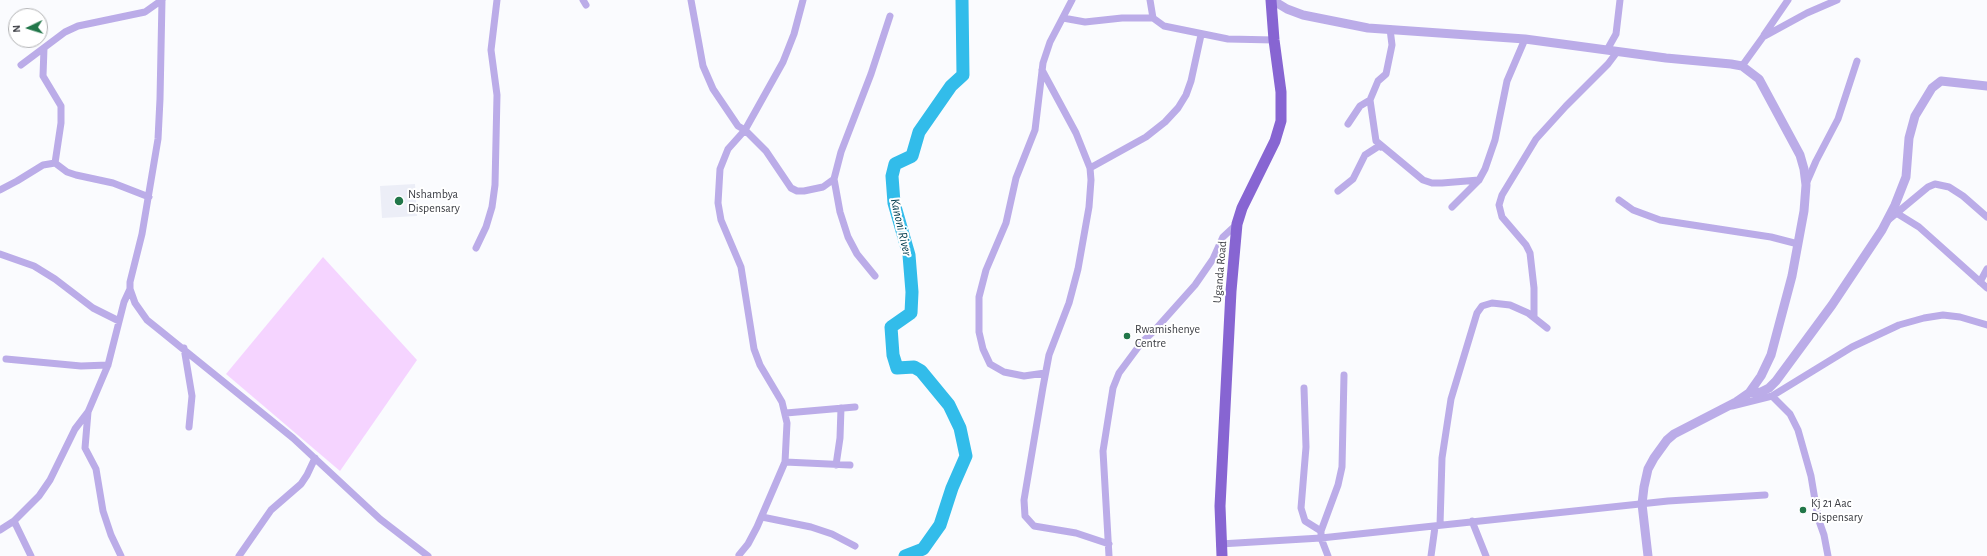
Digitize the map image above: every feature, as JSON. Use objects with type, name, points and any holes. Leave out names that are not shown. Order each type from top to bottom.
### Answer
[{"type":"main road","name":"Uganda Road","points":[[1222,556],[1220,544],[1220,506],[1231,291],[1237,224],[1242,208],[1275,141],[1281,121],[1281,92],[1274,40],[1272,0]]},
{"type":"street","points":[[48,45],[65,32],[78,26],[145,12],[162,0]]},
{"type":"street","points":[[0,530],[14,521],[39,496],[50,480],[75,429],[88,412],[108,365],[130,289],[133,268],[149,197],[158,139],[162,0]]},
{"type":"street","points":[[476,248],[486,227],[492,207],[495,185],[497,95],[491,50],[497,0]]},
{"type":"street","points":[[691,0],[698,46],[707,78],[738,126],[745,130],[766,151],[791,188],[797,191],[823,187],[834,179]]},
{"type":"street","points":[[739,555],[748,544],[762,517],[785,462],[787,446],[786,414],[782,402],[760,365],[754,349],[741,267],[721,220],[718,203],[720,169],[724,156],[745,130],[783,62],[794,34],[803,0]]},
{"type":"street","points":[[1045,373],[1024,376],[1004,372],[990,364],[983,350],[979,325],[979,297],[986,270],[1006,223],[1016,178],[1035,130],[1042,70],[1050,42],[1072,0]]},
{"type":"street","points":[[1150,0],[1153,18]]},
{"type":"street","points":[[1272,0],[1287,9],[1303,15],[1368,28],[1525,39],[1617,52],[1742,66],[1759,79],[1784,122],[1800,155],[1806,185],[1804,211],[1798,244],[1771,355],[1761,376],[1749,393]]},
{"type":"street","points":[[1607,50],[1616,34],[1620,0]]},
{"type":"street","points":[[1742,66],[1788,0]]},
{"type":"street","points":[[1763,37],[1807,13],[1837,0]]},
{"type":"street","points":[[875,276],[857,254],[848,237],[840,212],[834,179],[841,152],[871,74],[890,16]]},
{"type":"street","points":[[1063,18],[1085,22],[1122,18],[1153,18],[1164,26],[1201,35],[1239,40],[1274,40]]},
{"type":"street","points":[[1390,29],[1392,45],[1386,74],[1378,81],[1370,100],[1376,142],[1423,180],[1432,183],[1479,180]]},
{"type":"street","points":[[1090,168],[1146,137],[1165,122],[1178,108],[1186,95],[1191,81],[1201,35]]},
{"type":"street","points":[[1452,207],[1479,180],[1495,140],[1507,81],[1525,39]]},
{"type":"street","points":[[21,65],[44,48]]},
{"type":"street","points":[[44,48],[43,76],[61,106],[61,123],[55,163]]},
{"type":"street","points":[[1534,317],[1534,288],[1530,253],[1526,245],[1502,217],[1499,205],[1502,195],[1536,139],[1602,70],[1617,52]]},
{"type":"street","points":[[1806,185],[1838,119],[1857,61]]},
{"type":"street","points":[[1042,70],[1076,133],[1090,168],[1091,180],[1089,207],[1078,269],[1069,303],[1049,355],[1045,373],[1024,500],[1025,516],[1034,526],[1076,533],[1109,544]]},
{"type":"street","points":[[1648,556],[1642,504],[1644,487],[1648,469],[1666,440],[1682,429],[1727,407],[1749,393],[1765,390],[1776,380],[1832,305],[1887,221],[1906,177],[1908,138],[1915,116],[1932,88],[1941,81],[1987,86]]},
{"type":"street","points":[[1348,124],[1360,106],[1370,100]]},
{"type":"street","points":[[1338,191],[1353,179],[1365,155],[1379,146],[1381,147]]},
{"type":"street","points":[[0,190],[17,181],[42,164],[55,163],[76,175],[113,183],[149,197]]},
{"type":"street","points":[[1887,221],[1935,184],[1950,187],[1987,217]]},
{"type":"street","points":[[1619,200],[1639,213],[1660,220],[1771,237],[1798,244]]},
{"type":"street","points":[[1898,214],[1919,227],[1987,288]]},
{"type":"street","points":[[1109,556],[1104,490],[1103,451],[1113,388],[1119,374],[1142,342],[1153,332],[1195,285],[1213,259],[1223,237],[1237,224]]},
{"type":"street","points":[[0,254],[34,266],[56,279],[93,308],[120,321]]},
{"type":"street","points":[[1980,282],[1987,269]]},
{"type":"street","points":[[130,289],[135,304],[147,320],[184,348],[293,438],[380,519],[428,556]]},
{"type":"street","points":[[1431,556],[1438,526],[1442,458],[1449,407],[1467,339],[1476,313],[1482,306],[1492,303],[1510,305],[1534,317],[1547,328]]},
{"type":"street","points":[[1727,407],[1772,396],[1852,347],[1899,325],[1924,318],[1944,315],[1960,316],[1987,325]]},
{"type":"street","points":[[184,348],[192,396],[189,427]]},
{"type":"street","points":[[6,359],[81,366],[108,365]]},
{"type":"street","points":[[1321,535],[1338,485],[1342,467],[1344,375]]},
{"type":"street","points":[[1304,388],[1306,446],[1301,508],[1305,521],[1321,535],[1328,556]]},
{"type":"street","points":[[1772,396],[1790,414],[1798,430],[1811,476],[1818,518],[1824,535],[1828,556]]},
{"type":"street","points":[[786,414],[855,407]]},
{"type":"street","points":[[836,465],[840,438],[841,408]]},
{"type":"street","points":[[88,412],[84,448],[96,469],[103,511],[111,535],[121,556]]},
{"type":"street","points":[[239,556],[271,510],[301,484],[315,458]]},
{"type":"street","points":[[785,462],[850,465]]},
{"type":"street","points":[[1217,556],[1220,544],[1438,526],[1472,521],[1642,504],[1765,495]]},
{"type":"street","points":[[762,517],[811,527],[832,534],[855,546]]},
{"type":"street","points":[[14,521],[31,556]]},
{"type":"street","points":[[1472,521],[1486,556]]},
{"type":"shaded area","name":"Nshambya Dispensary","points":[[415,184],[417,216],[382,218],[380,186]]},
{"type":"shaded area","points":[[323,257],[417,360],[340,471],[226,374]]},
{"type":"waterway","name":"Kanoni River","points":[[905,556],[923,549],[940,525],[952,488],[966,456],[960,428],[949,405],[921,371],[914,367],[897,368],[893,355],[891,327],[911,313],[912,292],[909,255],[894,203],[892,176],[895,164],[912,156],[919,132],[951,86],[963,75],[962,0]]},
{"type":"place","name":"Nshambya Dispensary","points":[[399,201]]},
{"type":"place","name":"Rwamishenye Centre","points":[[1127,336]]},
{"type":"place","name":"Kj 21 Aac Dispensary","points":[[1803,510]]}]
